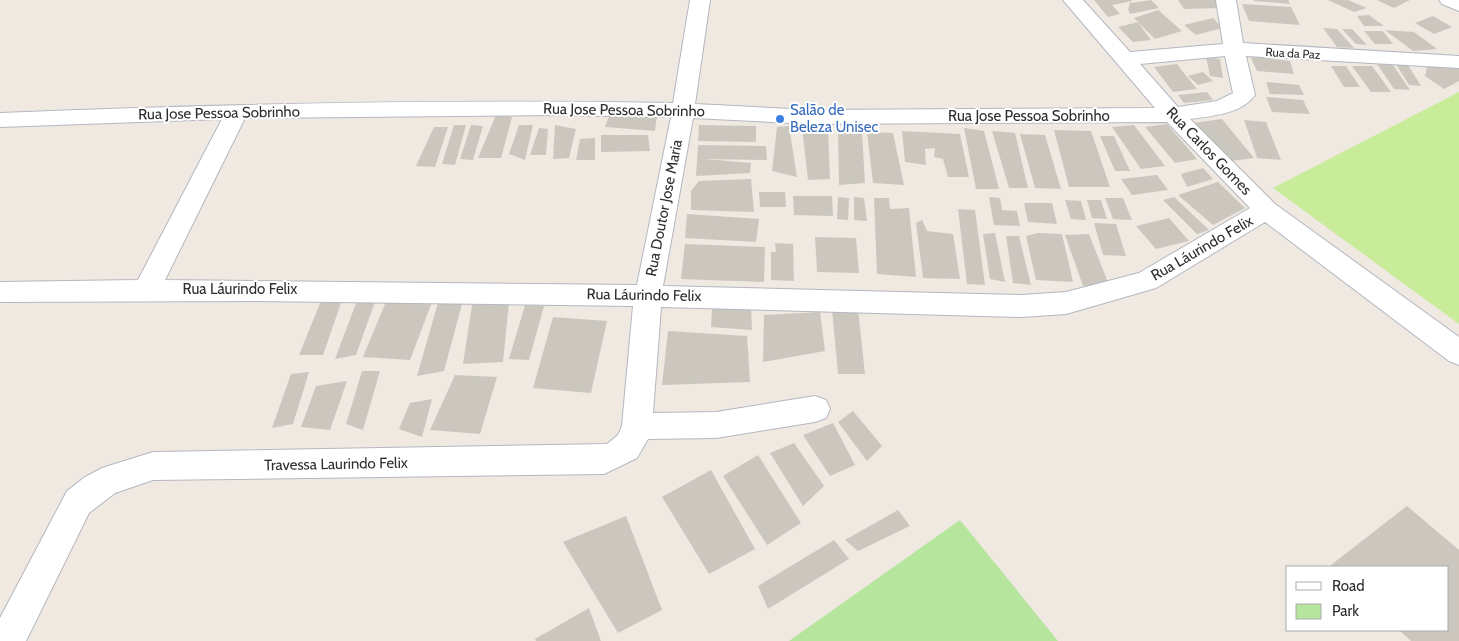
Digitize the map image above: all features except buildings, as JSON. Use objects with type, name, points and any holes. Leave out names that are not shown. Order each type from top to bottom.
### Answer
[{"type":"street","name":"Rua Doutor Jose Maria","points":[[604,460],[623,452],[632,443],[637,426],[648,295],[702,0]]},
{"type":"street","name":"Rua Carlos Gomes","points":[[1073,0],[1127,59],[1173,115],[1266,210],[1459,353]]},
{"type":"street","points":[[1226,0],[1234,49]]},
{"type":"street","points":[[1449,0],[1459,5]]},
{"type":"street","name":"Rua da Paz","points":[[1127,59],[1234,49],[1459,62]]},
{"type":"street","name":"Rua Jose Pessoa Sobrinho","points":[[0,120],[237,111],[554,108],[683,110],[812,117],[1173,115],[1230,104],[1240,100],[1244,95],[1234,49]]},
{"type":"street","points":[[147,290],[237,111]]},
{"type":"street","name":"Rua Láurindo Felix","points":[[0,292],[309,289],[648,295],[1022,306],[1066,303],[1147,281],[1266,210]]},
{"type":"street","points":[[637,426],[716,425],[815,408]]},
{"type":"street","name":"Travessa Laurindo Felix","points":[[6,636],[78,502],[93,488],[119,475],[153,466],[604,460]]},
{"type":"green space","points":[[1459,92],[1459,324],[1273,188]]},
{"type":"green space","points":[[960,520],[1058,641],[789,641]]},
{"type":"place","name":"Salão de Beleza Unisec","points":[[780,119]]}]
